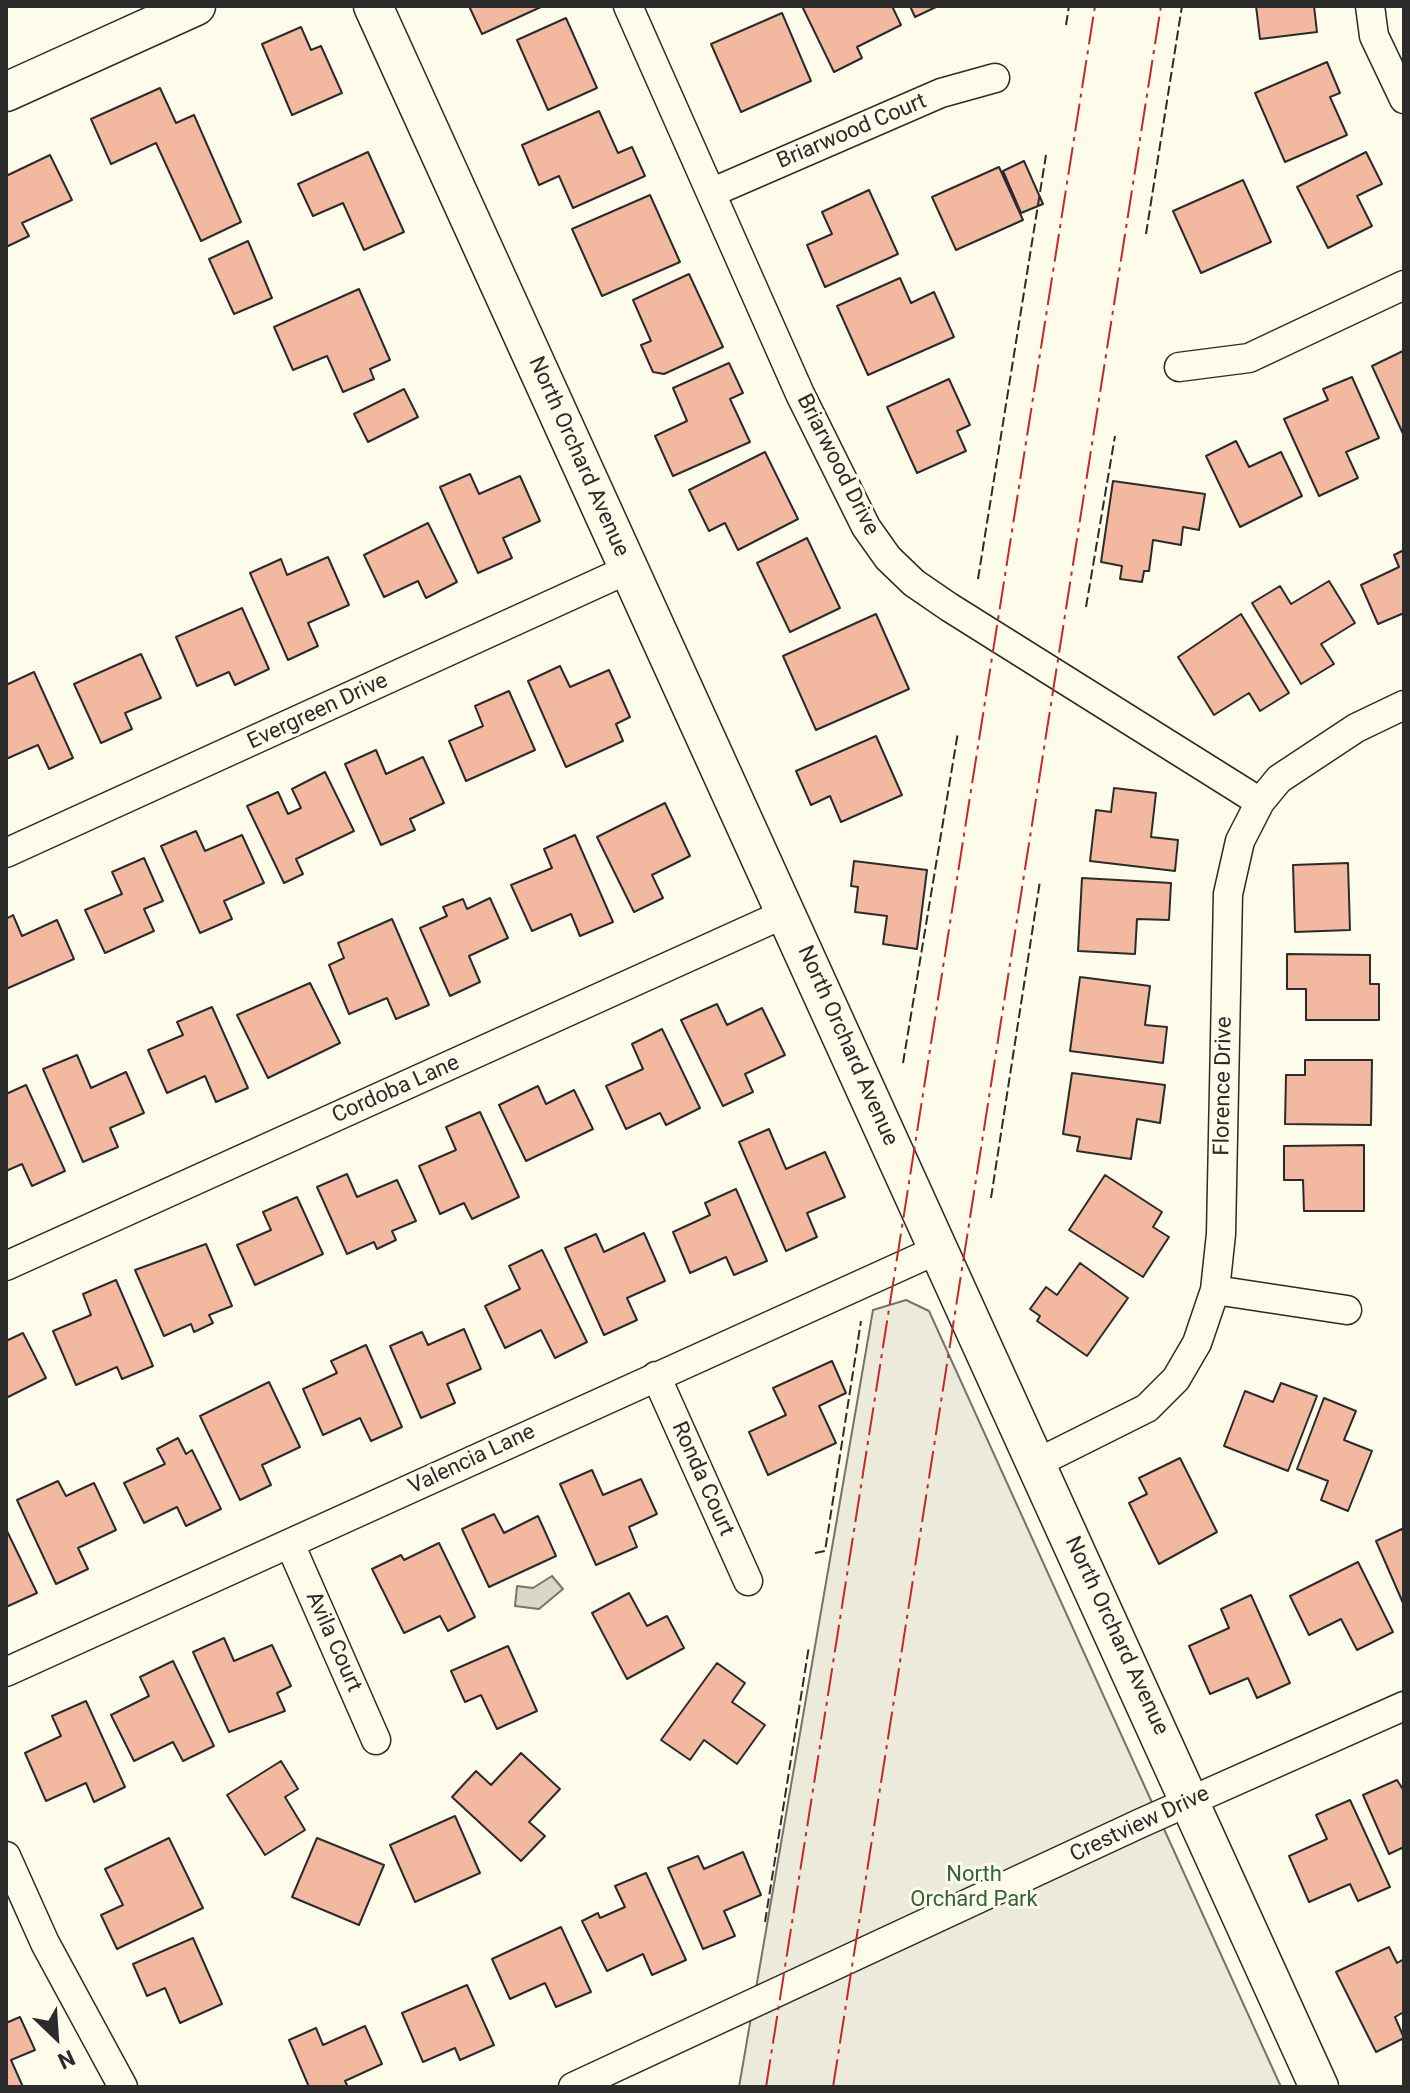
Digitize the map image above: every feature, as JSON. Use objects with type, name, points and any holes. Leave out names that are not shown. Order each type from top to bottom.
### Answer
[{"type":"street","points":[[6,92],[196,6]]},
{"type":"street","name":"North Orchard Avenue","points":[[373,6],[1192,1801],[1319,2087]]},
{"type":"street","name":"Briarwood Drive","points":[[628,6],[800,394],[866,527],[888,558],[914,583],[949,607],[1260,802]]},
{"type":"street","points":[[1370,6],[1374,36],[1404,99]]},
{"type":"street","name":"Briarwood Court","points":[[713,192],[941,93],[995,78]]},
{"type":"street","points":[[1179,367],[1249,358],[1404,285]]},
{"type":"street","name":"Evergreen Drive","points":[[6,853],[629,569]]},
{"type":"street","name":"Florence Drive","points":[[1037,1463],[1147,1408],[1176,1379],[1197,1343],[1215,1290],[1221,1234],[1228,894],[1240,841],[1260,802],[1279,779],[1303,759],[1404,705]]},
{"type":"street","name":"Cordoba Lane","points":[[6,1266],[786,913]]},
{"type":"street","name":"Valencia Lane","points":[[6,1672],[939,1249]]},
{"type":"street","points":[[1215,1290],[1347,1310]]},
{"type":"street","name":"Ronda Court","points":[[656,1376],[748,1581]]},
{"type":"street","name":"Avila Court","points":[[290,1544],[376,1740]]},
{"type":"street","name":"Crestview Drive","points":[[573,2087],[1404,1706]]},
{"type":"street","points":[[6,1856],[45,1943],[123,2087]]},
{"type":"green space","name":"North Orchard Park","points":[[906,1300],[929,1311],[1281,2087],[739,2087],[873,1310]]},
{"type":"shaded area","points":[[552,1576],[563,1589],[539,1609],[515,1606],[517,1586],[533,1588]]},
{"type":"building","points":[[469,6],[543,6],[482,34]]},
{"type":"building","points":[[802,6],[892,6],[901,25],[857,47],[862,58],[834,72]]},
{"type":"building","points":[[910,6],[938,6],[915,17]]},
{"type":"building","points":[[1256,6],[1314,6],[1317,32],[1260,39]]},
{"type":"building","points":[[782,13],[811,81],[741,112],[711,44]]},
{"type":"building","points":[[566,18],[597,88],[548,110],[517,40]]},
{"type":"building","points":[[301,27],[311,50],[321,46],[342,93],[292,115],[262,44]]},
{"type":"building","points":[[1327,62],[1340,93],[1330,97],[1347,135],[1285,162],[1255,93]]},
{"type":"building","points":[[160,88],[176,123],[194,115],[241,222],[201,241],[156,143],[111,164],[91,119]]},
{"type":"building","points":[[599,111],[618,153],[632,147],[645,176],[573,208],[559,176],[539,185],[522,145]]},
{"type":"building","points":[[368,152],[404,232],[364,250],[343,203],[313,216],[298,184]]},
{"type":"building","points":[[1366,152],[1382,184],[1357,196],[1372,226],[1328,248],[1297,187]]},
{"type":"building","points":[[50,155],[72,200],[22,223],[29,236],[6,247],[6,176]]},
{"type":"building","points":[[1024,161],[1043,204],[1021,213],[1003,171]]},
{"type":"building","points":[[999,167],[1023,220],[956,250],[932,197]]},
{"type":"building","points":[[1243,180],[1271,242],[1201,273],[1173,211]]},
{"type":"building","points":[[869,190],[898,254],[825,287],[807,245],[832,234],[822,212]]},
{"type":"building","points":[[650,195],[680,262],[602,296],[572,229]]},
{"type":"building","points":[[248,241],[272,298],[234,314],[209,259]]},
{"type":"building","points":[[689,274],[723,347],[664,374],[653,372],[641,345],[651,341],[633,300]]},
{"type":"building","points":[[900,278],[911,303],[934,292],[954,337],[868,375],[837,306]]},
{"type":"building","points":[[359,289],[390,360],[370,369],[374,379],[343,392],[327,356],[293,370],[274,327]]},
{"type":"building","points":[[1404,353],[1404,436],[1372,366]]},
{"type":"building","points":[[729,363],[743,393],[730,399],[750,442],[673,476],[655,436],[687,421],[673,388]]},
{"type":"building","points":[[1352,377],[1379,438],[1346,452],[1358,478],[1319,496],[1284,419],[1328,400],[1323,389]]},
{"type":"building","points":[[949,379],[970,425],[957,431],[966,451],[917,473],[887,407]]},
{"type":"building","points":[[404,389],[418,417],[368,442],[354,414]]},
{"type":"building","points":[[1236,441],[1249,467],[1281,452],[1302,496],[1240,527],[1206,456]]},
{"type":"building","points":[[765,452],[798,519],[738,550],[725,523],[709,531],[689,490]]},
{"type":"building","points":[[470,474],[479,494],[520,476],[540,521],[503,538],[512,558],[478,573],[440,487]]},
{"type":"building","points":[[1113,481],[1205,494],[1199,530],[1183,527],[1181,545],[1153,540],[1149,571],[1144,571],[1142,582],[1120,579],[1122,566],[1101,562]]},
{"type":"building","points":[[428,523],[457,582],[426,598],[418,581],[384,597],[364,555]]},
{"type":"building","points":[[807,538],[840,608],[790,632],[757,563]]},
{"type":"building","points":[[1404,550],[1404,613],[1378,624],[1361,585],[1399,567],[1394,555]]},
{"type":"building","points":[[328,557],[349,605],[308,623],[318,646],[288,660],[250,573],[281,559],[287,575]]},
{"type":"building","points":[[1329,581],[1355,623],[1321,644],[1334,664],[1301,684],[1252,603],[1280,586],[1291,604]]},
{"type":"building","points":[[242,608],[269,669],[235,685],[229,672],[197,686],[176,637]]},
{"type":"building","points":[[876,614],[909,689],[816,730],[783,656]]},
{"type":"building","points":[[1241,614],[1289,693],[1260,711],[1249,693],[1214,715],[1178,657]]},
{"type":"building","points":[[141,654],[161,698],[125,713],[132,729],[101,743],[74,684]]},
{"type":"building","points":[[560,666],[570,687],[609,670],[630,717],[616,724],[623,741],[566,767],[528,681]]},
{"type":"building","points":[[34,672],[73,758],[49,769],[38,745],[6,759],[6,685]]},
{"type":"building","points":[[509,691],[535,750],[466,781],[449,741],[483,726],[475,706]]},
{"type":"building","points":[[876,736],[902,795],[841,822],[830,796],[811,805],[796,771]]},
{"type":"building","points":[[376,750],[386,774],[423,757],[444,803],[410,819],[415,830],[381,845],[345,764]]},
{"type":"building","points":[[325,772],[354,831],[296,859],[303,874],[284,883],[247,806],[278,792],[288,814],[301,808],[292,789]]},
{"type":"building","points":[[1114,788],[1156,793],[1151,837],[1178,840],[1175,871],[1090,861],[1096,810],[1111,812]]},
{"type":"building","points":[[665,803],[690,856],[652,875],[663,898],[634,912],[597,837]]},
{"type":"building","points":[[196,831],[205,851],[242,835],[264,883],[224,901],[232,919],[200,933],[161,846]]},
{"type":"building","points":[[575,835],[613,922],[580,936],[571,914],[532,931],[511,885],[552,868],[544,849]]},
{"type":"building","points":[[144,858],[163,901],[144,909],[154,931],[105,953],[85,910],[122,894],[112,872]]},
{"type":"building","points":[[854,861],[927,870],[917,949],[883,944],[887,916],[855,912],[858,887],[851,886]]},
{"type":"building","points":[[1348,863],[1350,930],[1295,932],[1293,865]]},
{"type":"building","points":[[1082,878],[1171,883],[1169,920],[1137,919],[1135,954],[1078,951]]},
{"type":"building","points":[[490,898],[508,938],[469,956],[480,982],[450,996],[420,928],[447,916],[443,907],[463,899],[467,909]]},
{"type":"building","points":[[13,915],[22,936],[57,920],[74,959],[6,989],[6,919]]},
{"type":"building","points":[[392,919],[429,1005],[396,1019],[387,998],[349,1014],[329,965],[344,958],[338,943]]},
{"type":"building","points":[[1287,954],[1370,955],[1370,984],[1379,984],[1379,1020],[1306,1020],[1306,989],[1287,989]]},
{"type":"building","points":[[1080,977],[1150,986],[1145,1025],[1167,1027],[1163,1063],[1070,1051]]},
{"type":"building","points":[[310,983],[340,1043],[268,1078],[237,1015]]},
{"type":"building","points":[[717,1004],[727,1025],[762,1008],[785,1055],[745,1074],[753,1092],[723,1106],[681,1020]]},
{"type":"building","points":[[212,1007],[248,1088],[216,1102],[205,1076],[167,1093],[148,1050],[183,1035],[177,1022]]},
{"type":"building","points":[[662,1029],[700,1108],[666,1125],[660,1113],[626,1129],[606,1086],[643,1069],[632,1044]]},
{"type":"building","points":[[77,1055],[91,1088],[126,1072],[144,1113],[110,1128],[118,1147],[83,1162],[43,1069]]},
{"type":"building","points":[[1305,1060],[1372,1060],[1371,1125],[1285,1124],[1286,1075],[1305,1075]]},
{"type":"building","points":[[1072,1073],[1165,1085],[1160,1123],[1137,1119],[1131,1159],[1077,1151],[1080,1137],[1063,1134]]},
{"type":"building","points":[[26,1085],[65,1171],[32,1186],[22,1164],[6,1171],[6,1094]]},
{"type":"building","points":[[538,1086],[546,1104],[574,1090],[593,1129],[526,1161],[499,1105]]},
{"type":"building","points":[[480,1112],[519,1197],[472,1219],[464,1203],[440,1214],[419,1166],[456,1150],[446,1127]]},
{"type":"building","points":[[769,1129],[786,1169],[825,1152],[845,1197],[807,1213],[817,1237],[786,1251],[739,1142]]},
{"type":"building","points":[[1364,1145],[1364,1211],[1304,1211],[1303,1180],[1284,1180],[1284,1146]]},
{"type":"building","points":[[347,1174],[357,1197],[397,1180],[416,1221],[392,1231],[396,1240],[377,1249],[374,1242],[347,1254],[317,1187]]},
{"type":"building","points":[[1105,1175],[1162,1212],[1153,1227],[1169,1237],[1143,1277],[1069,1230]]},
{"type":"building","points":[[736,1189],[767,1261],[734,1275],[726,1257],[690,1273],[673,1232],[710,1215],[705,1203]]},
{"type":"building","points":[[297,1197],[323,1254],[255,1285],[237,1245],[271,1230],[263,1212]]},
{"type":"building","points":[[644,1233],[665,1281],[627,1298],[637,1320],[604,1335],[565,1248],[596,1234],[604,1252]]},
{"type":"building","points":[[206,1244],[232,1306],[209,1315],[213,1323],[194,1332],[191,1324],[164,1336],[135,1270]]},
{"type":"building","points":[[542,1250],[587,1342],[555,1358],[541,1330],[505,1348],[485,1306],[520,1289],[509,1266]]},
{"type":"building","points":[[1080,1263],[1128,1298],[1087,1356],[1037,1321],[1040,1316],[1030,1309],[1046,1287],[1057,1295]]},
{"type":"building","points":[[116,1280],[153,1366],[122,1379],[117,1367],[76,1385],[53,1331],[91,1315],[83,1294]]},
{"type":"building","points":[[464,1329],[481,1369],[447,1384],[455,1403],[421,1418],[390,1346],[422,1332],[428,1345]]},
{"type":"building","points":[[23,1333],[46,1378],[6,1398],[6,1341]]},
{"type":"building","points":[[366,1345],[402,1427],[371,1441],[360,1418],[323,1435],[303,1389],[337,1373],[331,1361]]},
{"type":"building","points":[[832,1361],[846,1393],[819,1406],[836,1443],[768,1475],[749,1432],[786,1415],[773,1388]]},
{"type":"building","points":[[269,1382],[300,1447],[262,1465],[271,1485],[240,1500],[200,1416]]},
{"type":"building","points":[[1281,1383],[1317,1396],[1288,1471],[1224,1446],[1245,1391],[1273,1402]]},
{"type":"building","points":[[1324,1398],[1356,1411],[1344,1440],[1372,1451],[1348,1511],[1321,1500],[1328,1481],[1297,1469]]},
{"type":"building","points":[[178,1438],[186,1454],[192,1450],[221,1509],[186,1526],[177,1507],[144,1523],[124,1483],[165,1464],[157,1449]]},
{"type":"building","points":[[1180,1458],[1217,1532],[1159,1564],[1129,1503],[1147,1494],[1139,1478]]},
{"type":"building","points":[[592,1470],[603,1495],[641,1479],[657,1514],[629,1527],[637,1547],[596,1565],[560,1484]]},
{"type":"building","points":[[58,1481],[66,1496],[94,1483],[116,1530],[78,1548],[88,1569],[56,1584],[17,1500]]},
{"type":"building","points":[[494,1514],[504,1533],[538,1516],[556,1556],[489,1587],[462,1529]]},
{"type":"building","points":[[6,1529],[37,1593],[6,1607]]},
{"type":"building","points":[[1402,1529],[1404,1534],[1403,1603],[1376,1541]]},
{"type":"building","points":[[439,1543],[475,1617],[448,1631],[440,1616],[404,1633],[372,1569],[401,1555],[404,1560]]},
{"type":"building","points":[[1358,1562],[1393,1632],[1357,1650],[1341,1619],[1309,1635],[1290,1596]]},
{"type":"building","points":[[629,1593],[647,1626],[667,1616],[684,1648],[627,1679],[592,1613]]},
{"type":"building","points":[[1251,1595],[1290,1683],[1257,1698],[1248,1678],[1210,1694],[1189,1646],[1229,1628],[1221,1609]]},
{"type":"building","points":[[224,1638],[234,1661],[272,1645],[291,1686],[277,1693],[285,1711],[229,1732],[193,1652]]},
{"type":"building","points":[[508,1646],[537,1711],[497,1729],[481,1695],[465,1702],[451,1671]]},
{"type":"building","points":[[173,1661],[214,1746],[183,1761],[173,1742],[134,1761],[111,1715],[149,1696],[140,1677]]},
{"type":"building","points":[[717,1663],[745,1683],[732,1702],[765,1725],[737,1764],[704,1740],[690,1760],[661,1740]]},
{"type":"building","points":[[86,1701],[125,1787],[94,1802],[86,1783],[46,1801],[25,1753],[61,1736],[52,1716]]},
{"type":"building","points":[[521,1753],[560,1789],[529,1822],[545,1836],[521,1861],[452,1797],[476,1771],[491,1785]]},
{"type":"building","points":[[281,1761],[298,1789],[285,1797],[305,1830],[265,1855],[227,1795]]},
{"type":"building","points":[[1397,1780],[1404,1791],[1404,1847],[1389,1854],[1363,1795]]},
{"type":"building","points":[[1350,1800],[1390,1887],[1358,1901],[1350,1884],[1309,1902],[1289,1856],[1327,1839],[1316,1815]]},
{"type":"building","points":[[455,1816],[480,1873],[415,1902],[390,1845]]},
{"type":"building","points":[[169,1838],[203,1908],[117,1949],[101,1915],[123,1905],[105,1869]]},
{"type":"building","points":[[317,1838],[384,1865],[359,1925],[292,1897]]},
{"type":"building","points":[[743,1852],[761,1895],[724,1911],[735,1936],[703,1949],[668,1868],[698,1856],[704,1869]]},
{"type":"building","points":[[646,1873],[686,1960],[652,1975],[643,1954],[607,1971],[582,1921],[598,1913],[600,1918],[625,1907],[615,1886]]},
{"type":"building","points":[[561,1927],[591,1992],[556,2007],[545,1983],[510,1999],[492,1959]]},
{"type":"building","points":[[193,1938],[222,2004],[180,2023],[165,1988],[147,1996],[133,1964]]},
{"type":"building","points":[[1389,1947],[1397,1963],[1404,1959],[1404,2012],[1395,2017],[1404,2038],[1376,2052],[1336,1972]]},
{"type":"building","points":[[467,1985],[494,2045],[460,2060],[455,2048],[423,2062],[402,2013]]},
{"type":"building","points":[[20,2017],[35,2050],[11,2060],[23,2087],[6,2087],[6,2023]]},
{"type":"building","points":[[365,2026],[382,2064],[345,2081],[348,2087],[309,2087],[289,2040],[316,2028],[323,2045]]},
{"type":"fence","points":[[1066,25],[1069,6]]},
{"type":"fence","points":[[1146,234],[1182,6]]},
{"type":"fence","points":[[978,579],[1046,155]]},
{"type":"fence","points":[[1086,607],[1115,436]]},
{"type":"fence","points":[[903,1063],[958,732]]},
{"type":"fence","points":[[991,1198],[1040,881]]},
{"type":"fence","points":[[815,1553],[825,1551],[861,1321]]},
{"type":"fence","points":[[765,1922],[809,1646]]},
{"type":"power","points":[[766,2087],[1095,6]]},
{"type":"power","points":[[833,2087],[1161,6]]}]
